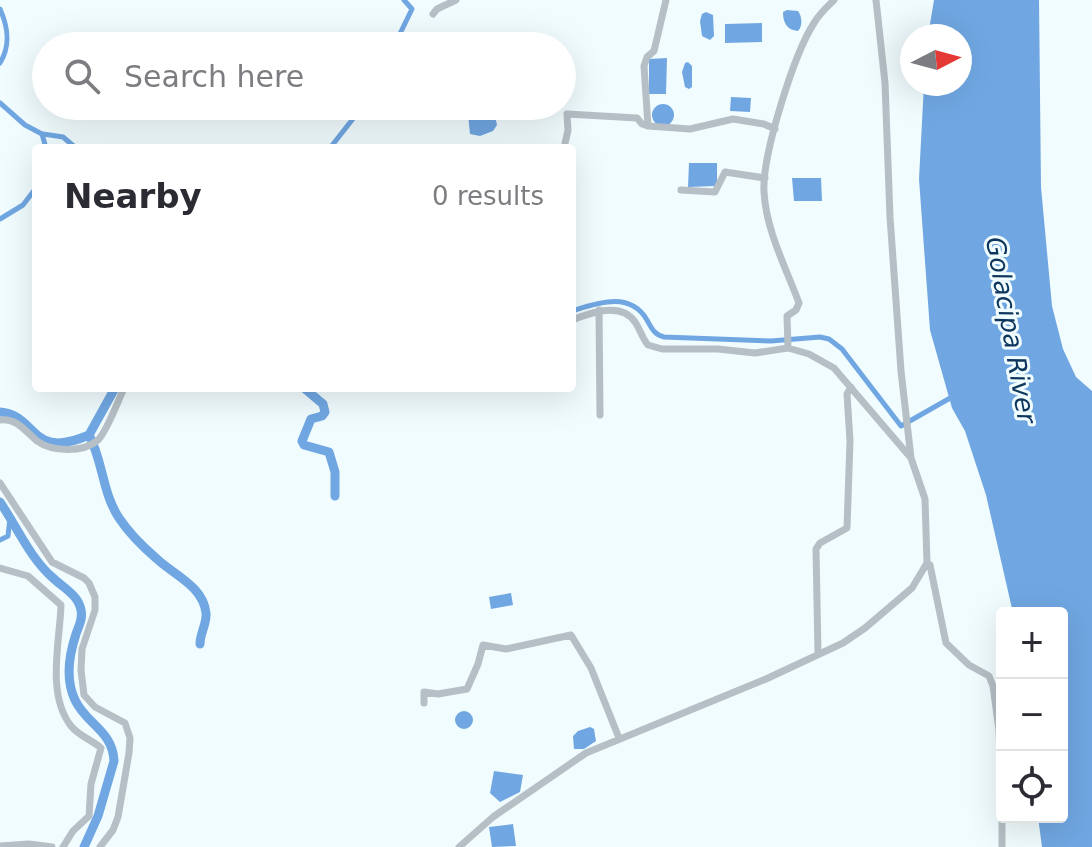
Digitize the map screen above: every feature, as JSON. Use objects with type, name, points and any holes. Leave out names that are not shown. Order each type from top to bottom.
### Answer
[{"type":"street","points":[[433,14],[456,0]]},
{"type":"street","points":[[648,126],[644,66],[647,57],[654,51],[666,0]]},
{"type":"street","points":[[788,348],[787,316],[796,310],[799,303],[775,238],[765,199],[765,178],[790,78],[813,24],[834,0]]},
{"type":"street","points":[[459,847],[493,817],[569,763],[619,738],[766,679],[843,643],[912,588],[927,563],[925,499],[911,458],[901,371],[890,217],[885,83],[876,0]]},
{"type":"street","points":[[576,115],[637,118],[648,126],[690,129],[733,119],[775,129]]},
{"type":"street","points":[[565,144],[567,120]]},
{"type":"street","points":[[681,190],[715,192],[725,172],[765,178]]},
{"type":"street","points":[[576,319],[599,310],[630,317],[648,345],[662,349],[718,349],[755,353],[788,348],[809,354],[834,368],[911,458]]},
{"type":"street","points":[[599,310],[600,415]]},
{"type":"street","points":[[818,654],[816,549],[829,537],[847,528],[850,441],[847,394],[851,387]]},
{"type":"street","points":[[0,420],[13,420],[49,448],[87,446],[99,439],[122,392]]},
{"type":"street","points":[[0,483],[45,554],[52,562],[84,578],[95,597],[95,610],[82,649],[84,695],[95,707],[125,723],[130,738],[118,817],[113,830],[100,847]]},
{"type":"street","points":[[927,563],[935,583],[946,643],[969,665],[989,676],[993,686],[1000,751]]},
{"type":"street","points":[[0,568],[28,576],[60,602],[55,656],[62,709],[75,730],[101,748],[91,784],[89,816],[63,847]]},
{"type":"street","points":[[424,703],[424,692],[438,694],[467,689],[483,645],[506,649],[571,635],[591,668],[619,738]]},
{"type":"street","points":[[1002,823],[1002,847]]},
{"type":"street","points":[[0,846],[29,844],[52,847]]},
{"type":"water","name":"Golacipa River","points":[[934,0],[1039,0],[1041,187],[1052,306],[1063,349],[1076,377],[1092,391],[1092,847],[1042,847],[1039,823],[1068,823],[1068,607],[1012,607],[986,495],[965,431],[952,408],[930,330],[919,179],[923,96],[972,96],[972,24],[930,24]]},
{"type":"water","points":[[798,11],[801,24],[798,31],[785,23],[783,12]]},
{"type":"water","points":[[706,12],[713,15],[714,36],[710,40],[702,36],[700,21]]},
{"type":"water","points":[[762,23],[762,42],[725,43],[725,24]]},
{"type":"water","points":[[667,58],[666,94],[649,94],[649,59]]},
{"type":"water","points":[[688,62],[692,66],[692,87],[689,89],[685,87],[682,72]]},
{"type":"water","points":[[731,97],[751,98],[750,112],[730,111]]},
{"type":"water","points":[[663,104],[674,115],[663,126],[652,115]]},
{"type":"water","points":[[469,120],[496,120],[493,131],[480,136],[470,134]]},
{"type":"water","points":[[689,163],[717,163],[717,186],[688,187]]},
{"type":"water","points":[[792,178],[821,178],[822,201],[794,201]]},
{"type":"water","points":[[511,593],[513,605],[491,609],[489,597]]},
{"type":"water","points":[[464,711],[473,720],[464,729],[455,720]]},
{"type":"water","points":[[590,727],[594,729],[596,741],[584,749],[574,749],[573,736]]},
{"type":"water","points":[[494,771],[523,775],[520,792],[500,802],[490,793]]},
{"type":"water","points":[[513,824],[516,846],[492,847],[489,827]]},
{"type":"waterway","points":[[401,32],[412,9],[404,0]]},
{"type":"waterway","points":[[0,9],[7,36],[6,50],[0,63]]},
{"type":"waterway","points":[[0,103],[25,125],[42,134],[45,144]]},
{"type":"waterway","points":[[333,144],[352,120]]},
{"type":"waterway","points":[[43,134],[63,137],[71,144]]},
{"type":"waterway","points":[[0,219],[23,205],[32,193]]},
{"type":"waterway","points":[[576,310],[623,302],[640,311],[654,331],[664,337],[771,341],[829,339],[842,349],[901,426],[952,397]]},
{"type":"waterway","points":[[0,412],[22,421],[44,440],[70,442],[89,435],[113,392]]},
{"type":"waterway","points":[[309,392],[323,404],[325,412],[311,419],[302,441],[304,445],[329,452],[335,472],[335,496]]},
{"type":"waterway","points":[[89,435],[109,498],[119,518],[147,550],[194,588],[204,604],[206,613],[200,644]]},
{"type":"waterway","points":[[0,502],[37,561],[74,596],[81,610],[70,659],[70,684],[80,708],[109,742],[114,761],[98,816],[84,847]]},
{"type":"waterway","points":[[0,540],[8,536],[10,518]]}]
